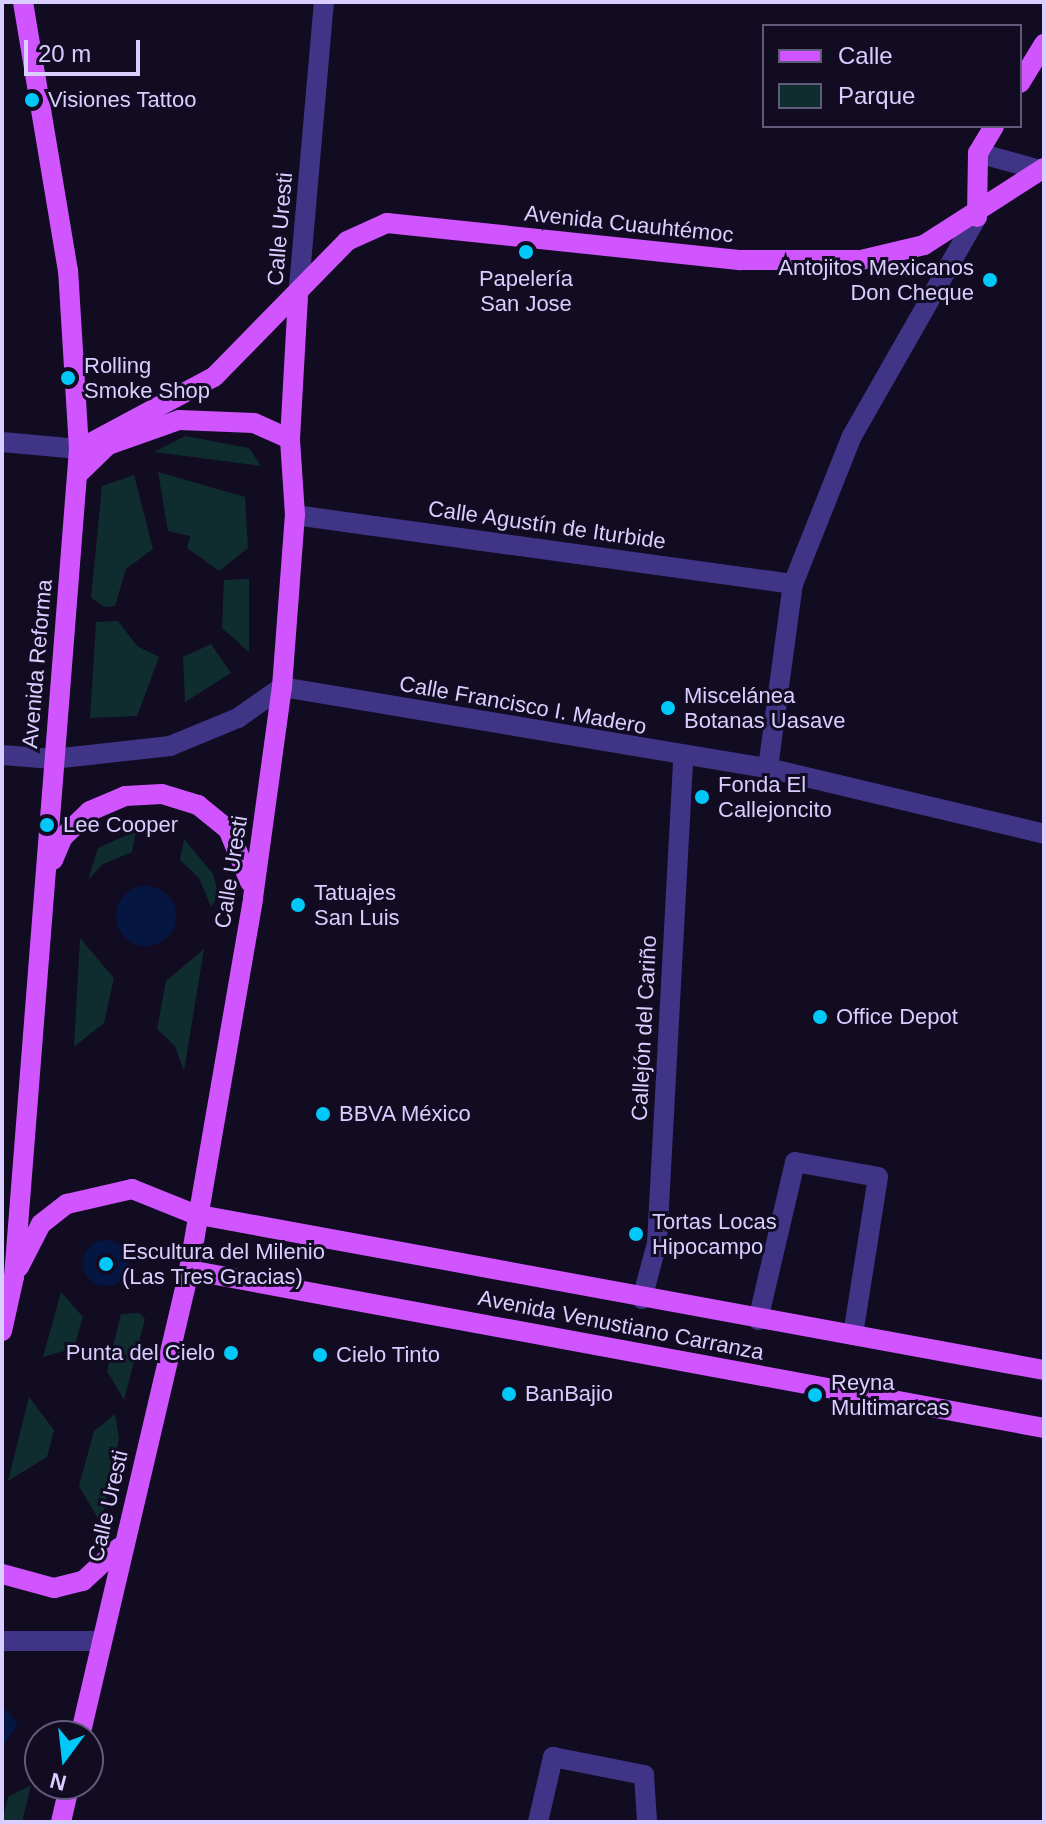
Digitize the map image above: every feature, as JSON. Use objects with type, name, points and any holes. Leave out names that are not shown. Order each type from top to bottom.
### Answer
[{"type":"main road","name":"Avenida Reforma","points":[[2,1331],[48,871],[53,759],[79,449],[68,271],[23,2]]},
{"type":"main road","points":[[1022,80],[1044,44]]},
{"type":"main road","points":[[977,217],[978,153],[993,128]]},
{"type":"main road","name":"Avenida Cuauhtémoc","points":[[298,298],[347,241],[387,223],[741,260],[861,260],[924,245],[977,217],[1043,170]]},
{"type":"main road","points":[[79,449],[194,392],[298,298]]},
{"type":"main road","name":"Calle Uresti","points":[[84,1720],[189,1270],[194,1214],[253,898],[282,687],[295,515],[290,439],[298,298]]},
{"type":"main road","points":[[78,474],[108,445],[179,420],[254,423],[290,439]]},
{"type":"main road","points":[[48,871],[63,837],[90,811],[125,796],[162,794],[198,805],[228,829],[247,861],[253,898]]},
{"type":"main road","name":"Avenida Venustiano Carranza","points":[[8,1276],[41,1224],[99,1192],[132,1189],[194,1214],[642,1299],[1044,1370]]},
{"type":"main road","name":"Avenida Venustiano Carranza","points":[[189,1270],[1044,1428]]},
{"type":"main road","points":[[2,1574],[54,1588],[83,1581],[125,1541]]},
{"type":"main road","points":[[61,1822],[66,1800]]},
{"type":"street","name":"Calle Uresti","points":[[298,298],[324,2]]},
{"type":"street","points":[[978,153],[1043,170]]},
{"type":"street","points":[[768,768],[793,584],[852,436],[977,217]]},
{"type":"street","points":[[2,442],[79,449]]},
{"type":"street","name":"Calle Agustín de Iturbide","points":[[295,515],[793,584]]},
{"type":"street","points":[[2,755],[53,759],[170,746],[238,718],[282,687]]},
{"type":"street","name":"Calle Francisco I. Madero","points":[[282,687],[683,757],[768,768],[1044,834]]},
{"type":"street","name":"Callejón del Cariño","points":[[642,1299],[657,1243],[683,757]]},
{"type":"street","points":[[758,1320],[795,1162],[878,1177],[853,1335]]},
{"type":"street","points":[[2,1641],[101,1641]]},
{"type":"street","points":[[538,1822],[553,1757],[644,1775],[647,1822]]},
{"type":"green space","points":[[185,436],[249,448],[261,466],[154,452]]},
{"type":"green space","points":[[158,472],[245,497],[248,548],[219,571],[187,548],[190,536],[168,531]]},
{"type":"green space","points":[[134,475],[153,549],[126,569],[115,606],[105,607],[91,598],[102,486]]},
{"type":"green space","points":[[249,579],[249,652],[222,628],[224,580]]},
{"type":"green space","points":[[118,621],[137,646],[159,657],[137,716],[90,718],[96,622]]},
{"type":"green space","points":[[211,644],[231,673],[185,702],[183,657]]},
{"type":"green space","points":[[136,831],[132,852],[103,864],[88,880],[98,848]]},
{"type":"green space","points":[[184,839],[213,874],[219,896],[211,907],[199,878],[180,860]]},
{"type":"green space","points":[[80,938],[114,978],[104,1023],[74,1047]]},
{"type":"green space","points":[[204,949],[184,1071],[175,1046],[157,1029],[166,981]]},
{"type":"green space","points":[[61,1292],[83,1317],[74,1348],[43,1357]]},
{"type":"green space","points":[[139,1313],[145,1319],[124,1400],[107,1371],[121,1314]]},
{"type":"green space","points":[[29,1397],[54,1430],[47,1457],[8,1481]]},
{"type":"green space","points":[[115,1414],[119,1438],[101,1524],[79,1486],[94,1431]]},
{"type":"green space","points":[[24,1789],[24,1800],[27,1800],[22,1822],[2,1822],[8,1797]]},
{"type":"water","points":[[146,886],[167,895],[176,916],[167,937],[146,946],[125,937],[116,916],[125,895]]},
{"type":"water","points":[[106,1240],[122,1247],[129,1263],[122,1279],[106,1286],[90,1279],[83,1263],[90,1247]]},
{"type":"water","points":[[2,1705],[18,1724],[2,1748]]},
{"type":"place","name":"Visiones Tattoo","points":[[32,100]]},
{"type":"place","name":"Papelería San Jose","points":[[526,252]]},
{"type":"place","name":"Antojitos Mexicanos Don Cheque","points":[[990,280]]},
{"type":"place","name":"Rolling Smoke Shop","points":[[68,378]]},
{"type":"place","name":"Miscelánea Botanas Uasave","points":[[668,708]]},
{"type":"place","name":"Fonda El Callejoncito","points":[[702,797]]},
{"type":"place","name":"Lee Cooper","points":[[47,825]]},
{"type":"place","name":"Tatuajes San Luis","points":[[298,905]]},
{"type":"place","name":"Office Depot","points":[[820,1017]]},
{"type":"place","name":"BBVA México","points":[[323,1114]]},
{"type":"place","name":"Tortas Locas Hipocampo","points":[[636,1234]]},
{"type":"place","name":"Escultura del Milenio (Las Tres Gracias)","points":[[106,1264]]},
{"type":"place","name":"Punta del Cielo","points":[[231,1353]]},
{"type":"place","name":"Cielo Tinto","points":[[320,1355]]},
{"type":"place","name":"BanBajio","points":[[509,1394]]},
{"type":"place","name":"Reyna Multimarcas","points":[[815,1395]]}]
